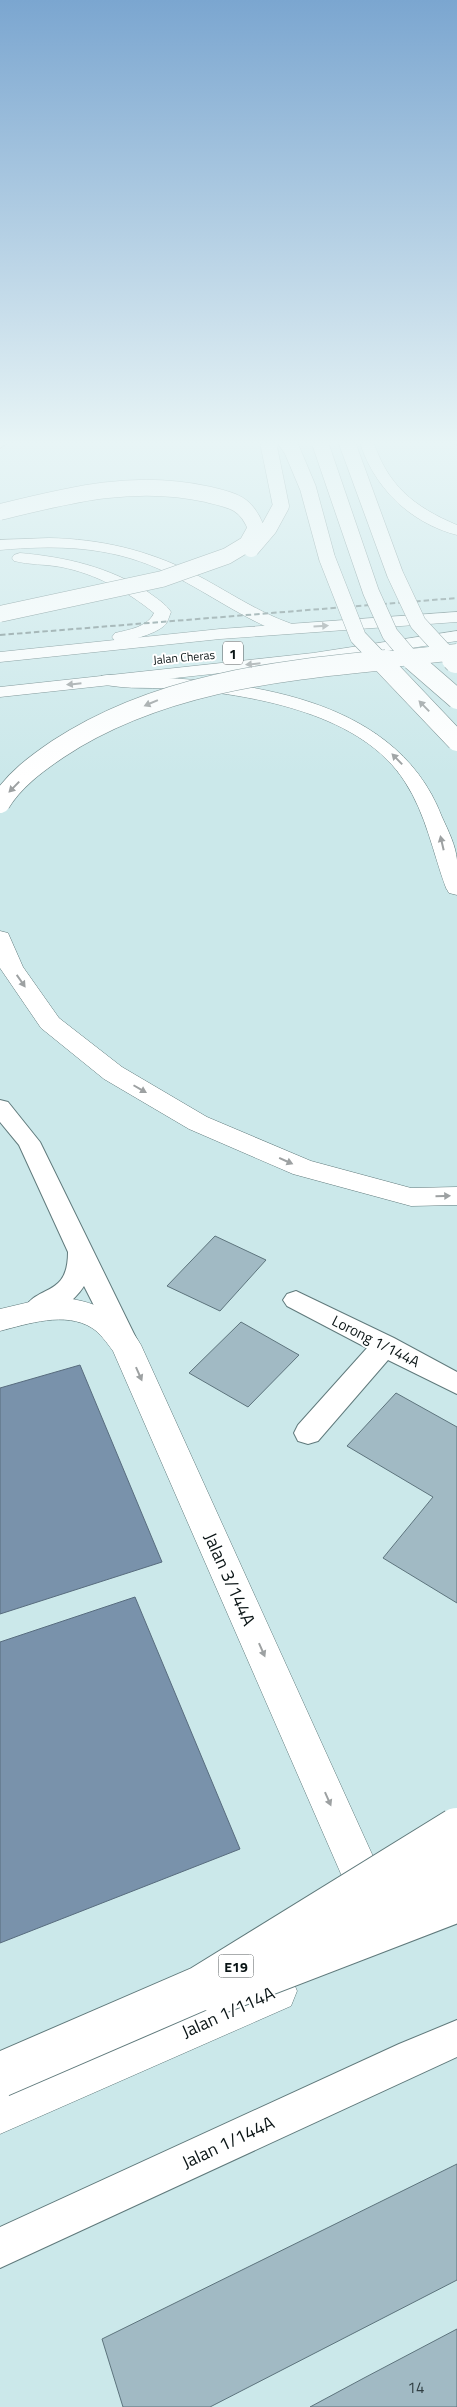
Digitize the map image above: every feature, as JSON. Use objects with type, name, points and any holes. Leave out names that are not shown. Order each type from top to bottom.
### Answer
[{"type":"main road","points":[[133,552],[148,556],[191,578],[268,623],[286,628]]},
{"type":"main road","points":[[0,615],[124,588],[180,573],[233,552]]},
{"type":"main road","points":[[0,615],[53,611],[152,587],[201,573],[243,552]]},
{"type":"main road","points":[[325,552],[358,637],[457,741]]},
{"type":"main road","points":[[357,552],[371,592],[390,634],[416,664],[457,699]]},
{"type":"main road","points":[[387,552],[418,624],[457,666]]},
{"type":"main road","points":[[0,558],[44,559],[82,566],[112,577],[146,597],[163,612],[158,623],[137,633],[122,637]]},
{"type":"main road","points":[[385,622],[457,607]]},
{"type":"main road","name":"Jalan Cheras","points":[[0,656],[286,628],[457,617]]},
{"type":"main road","points":[[0,647],[167,633],[220,634]]},
{"type":"main road","points":[[0,692],[313,658],[457,635]]},
{"type":"main road","name":"Jalan Cheras","points":[[69,668],[457,635]]},
{"type":"main road","points":[[0,803],[31,768],[64,742],[166,696],[238,680],[457,652]]},
{"type":"main road","points":[[0,674],[29,671]]},
{"type":"main road","points":[[107,680],[173,682],[216,686],[316,710],[353,726],[384,746],[408,771],[439,830],[446,863],[457,888]]},
{"type":"main road","points":[[0,938],[11,966],[50,1023],[113,1073],[198,1123],[302,1168],[411,1197],[457,1196]]},
{"type":"main road","name":"Jalan 3/144A","points":[[0,1320],[34,1311],[74,1309],[102,1320],[126,1345],[392,1941]]},
{"type":"main road","name":"E19","points":[[0,2075],[201,1988],[457,1830]]},
{"type":"main road","name":"E19","points":[[0,2086],[212,1994],[457,1859]]},
{"type":"main road","points":[[212,1994],[457,1900]]},
{"type":"main road","name":"Jalan 1/114A","points":[[0,2112],[457,1914]]},
{"type":"street","points":[[0,1107],[30,1142],[80,1252],[126,1345]]},
{"type":"street","points":[[34,1311],[71,1288],[82,1268],[80,1252]]},
{"type":"street","name":"Lorong 1/144A","points":[[296,1300],[457,1384]]},
{"type":"street","points":[[308,1433],[385,1345]]},
{"type":"street","name":"Jalan 1/144A","points":[[0,2248],[412,2056],[457,2038]]},
{"type":"water","points":[[80,1365],[162,1562],[0,1614],[0,1388]]},
{"type":"water","points":[[135,1597],[240,1849],[0,1943],[0,1642]]},
{"type":"building","points":[[215,1236],[266,1260],[220,1311],[167,1286]]},
{"type":"building","points":[[241,1322],[299,1355],[248,1407],[189,1373]]},
{"type":"building","points":[[396,1393],[457,1427],[457,1603],[383,1558],[433,1497],[347,1446]]},
{"type":"building","points":[[457,2164],[457,2280],[210,2407],[123,2407],[102,2339]]},
{"type":"building","points":[[457,2329],[457,2407],[310,2407],[364,2378]]},
{"type":"railway","points":[[0,635],[457,598]]}]
